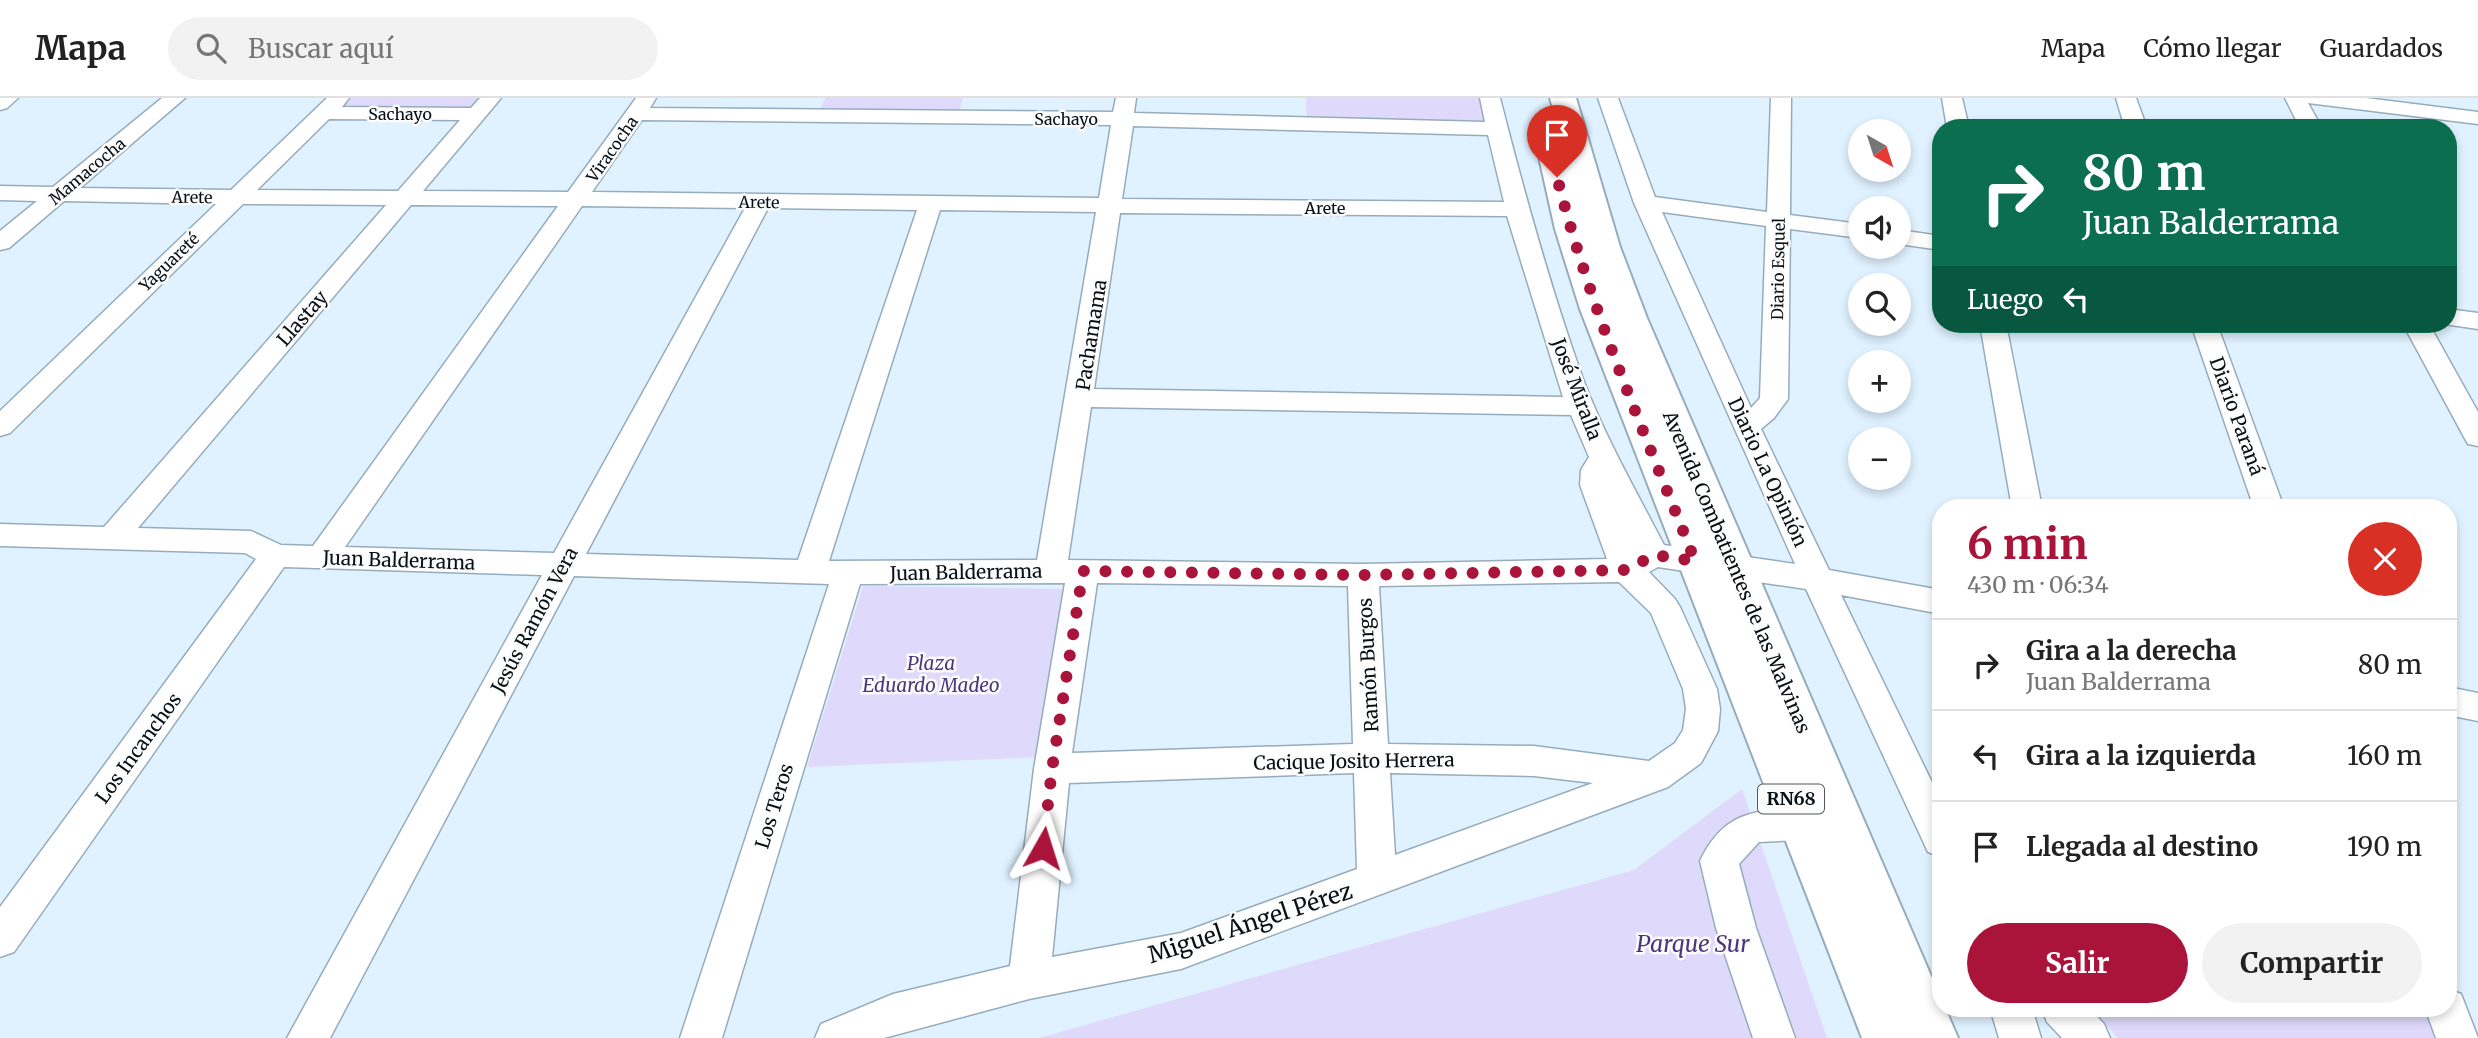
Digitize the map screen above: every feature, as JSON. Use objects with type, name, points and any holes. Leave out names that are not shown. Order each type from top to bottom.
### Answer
[{"type":"main road","name":"Avenida Combatientes de las Malvinas","points":[[1538,98],[1582,269],[1678,563],[1801,824],[1888,1038]]},
{"type":"main road","name":"Avenida Combatientes de las Malvinas","points":[[1563,98],[1605,247],[1631,318],[1678,563],[1932,1038]]},
{"type":"street","points":[[0,104],[8,98]]},
{"type":"street","name":"Mamacocha","points":[[0,243],[175,98]]},
{"type":"street","points":[[966,119],[972,98]]},
{"type":"street","points":[[1288,122],[1289,98]]},
{"type":"street","name":"José Miralla","points":[[1490,98],[1517,209],[1570,380],[1603,457],[1596,470],[1595,485],[1678,563],[1664,607],[1700,689],[1703,709],[1700,732],[1688,753],[1655,776]]},
{"type":"street","name":"Diario La Opinión","points":[[1608,98],[1646,203],[1746,427],[1817,579],[1931,803]]},
{"type":"street","name":"Diario Esquel","points":[[1746,427],[1764,412],[1774,399],[1781,98]]},
{"type":"street","points":[[1952,98],[1956,119]]},
{"type":"street","points":[[2126,98],[2134,119]]},
{"type":"street","points":[[2295,98],[2306,119]]},
{"type":"street","points":[[2314,98],[2478,117]]},
{"type":"street","points":[[2466,98],[2478,117]]},
{"type":"street","name":"Sachayo","points":[[331,106],[484,106]]},
{"type":"street","name":"Yaguareté","points":[[0,427],[331,106]]},
{"type":"street","name":"Llastay","points":[[112,538],[484,106]]},
{"type":"street","name":"Sachayo","points":[[641,106],[812,108],[966,119],[1125,108],[1288,122],[1497,129]]},
{"type":"street","name":"Viracocha","points":[[321,558],[641,106]]},
{"type":"street","name":"Pachamama","points":[[1029,980],[1052,769],[1081,398],[1125,108]]},
{"type":"street","name":"Arete","points":[[0,193],[1111,208],[1517,209]]},
{"type":"street","name":"Jesús Ramón Vera","points":[[308,1038],[760,202]]},
{"type":"street","points":[[1646,203],[1848,230]]},
{"type":"street","points":[[810,571],[930,205]]},
{"type":"street","points":[[1911,239],[1932,242]]},
{"type":"street","points":[[2457,318],[2478,321]]},
{"type":"street","points":[[1995,333],[2025,499]]},
{"type":"street","name":"Diario Paraná","points":[[2207,333],[2266,499]]},
{"type":"street","points":[[2421,333],[2478,437]]},
{"type":"street","points":[[1081,398],[1583,406]]},
{"type":"street","points":[[0,535],[251,542],[275,556]]},
{"type":"street","name":"Juan Balderrama","points":[[275,556],[848,573],[1067,571],[1363,575],[1678,563],[1817,579],[1932,599]]},
{"type":"street","name":"Los Incanchos","points":[[0,939],[275,556]]},
{"type":"street","name":"Los Teros","points":[[701,1038],[848,573]]},
{"type":"street","name":"Ramón Burgos","points":[[1363,575],[1377,880]]},
{"type":"street","points":[[2457,703],[2478,707]]},
{"type":"street","name":"Cacique Josito Herrera","points":[[1052,769],[1373,758],[1534,761],[1655,776]]},
{"type":"street","name":"Miguel Ángel Pérez","points":[[836,1038],[893,1014],[1029,980],[1181,951],[1655,776]]},
{"type":"street","points":[[1774,1038],[1736,929],[1719,861],[1733,840],[1747,828],[1801,824]]},
{"type":"street","points":[[2014,1017],[2020,1038]]},
{"type":"street","points":[[2070,1017],[2089,1038]]},
{"type":"street","points":[[2449,1017],[2457,1038]]},
{"type":"green space","points":[[346,98],[483,98],[473,110],[335,109]]},
{"type":"green space","points":[[826,98],[963,98],[958,116],[817,114]]},
{"type":"green space","points":[[1306,98],[1480,98],[1485,123],[1307,119]]},
{"type":"green space","name":"Plaza Eduardo Madeo","points":[[863,586],[1067,589],[1042,757],[807,767]]},
{"type":"green space","name":"Parque Sur","points":[[1742,789],[1827,1038],[1039,1038],[1634,870]]},
{"type":"green space","points":[[2098,1017],[2436,1017],[2444,1038],[2118,1038]]},
{"type":"route","points":[[1043,848],[1052,769],[1083,571],[1363,575],[1627,570],[1654,555],[1695,561],[1596,309],[1570,229],[1557,177]]}]
